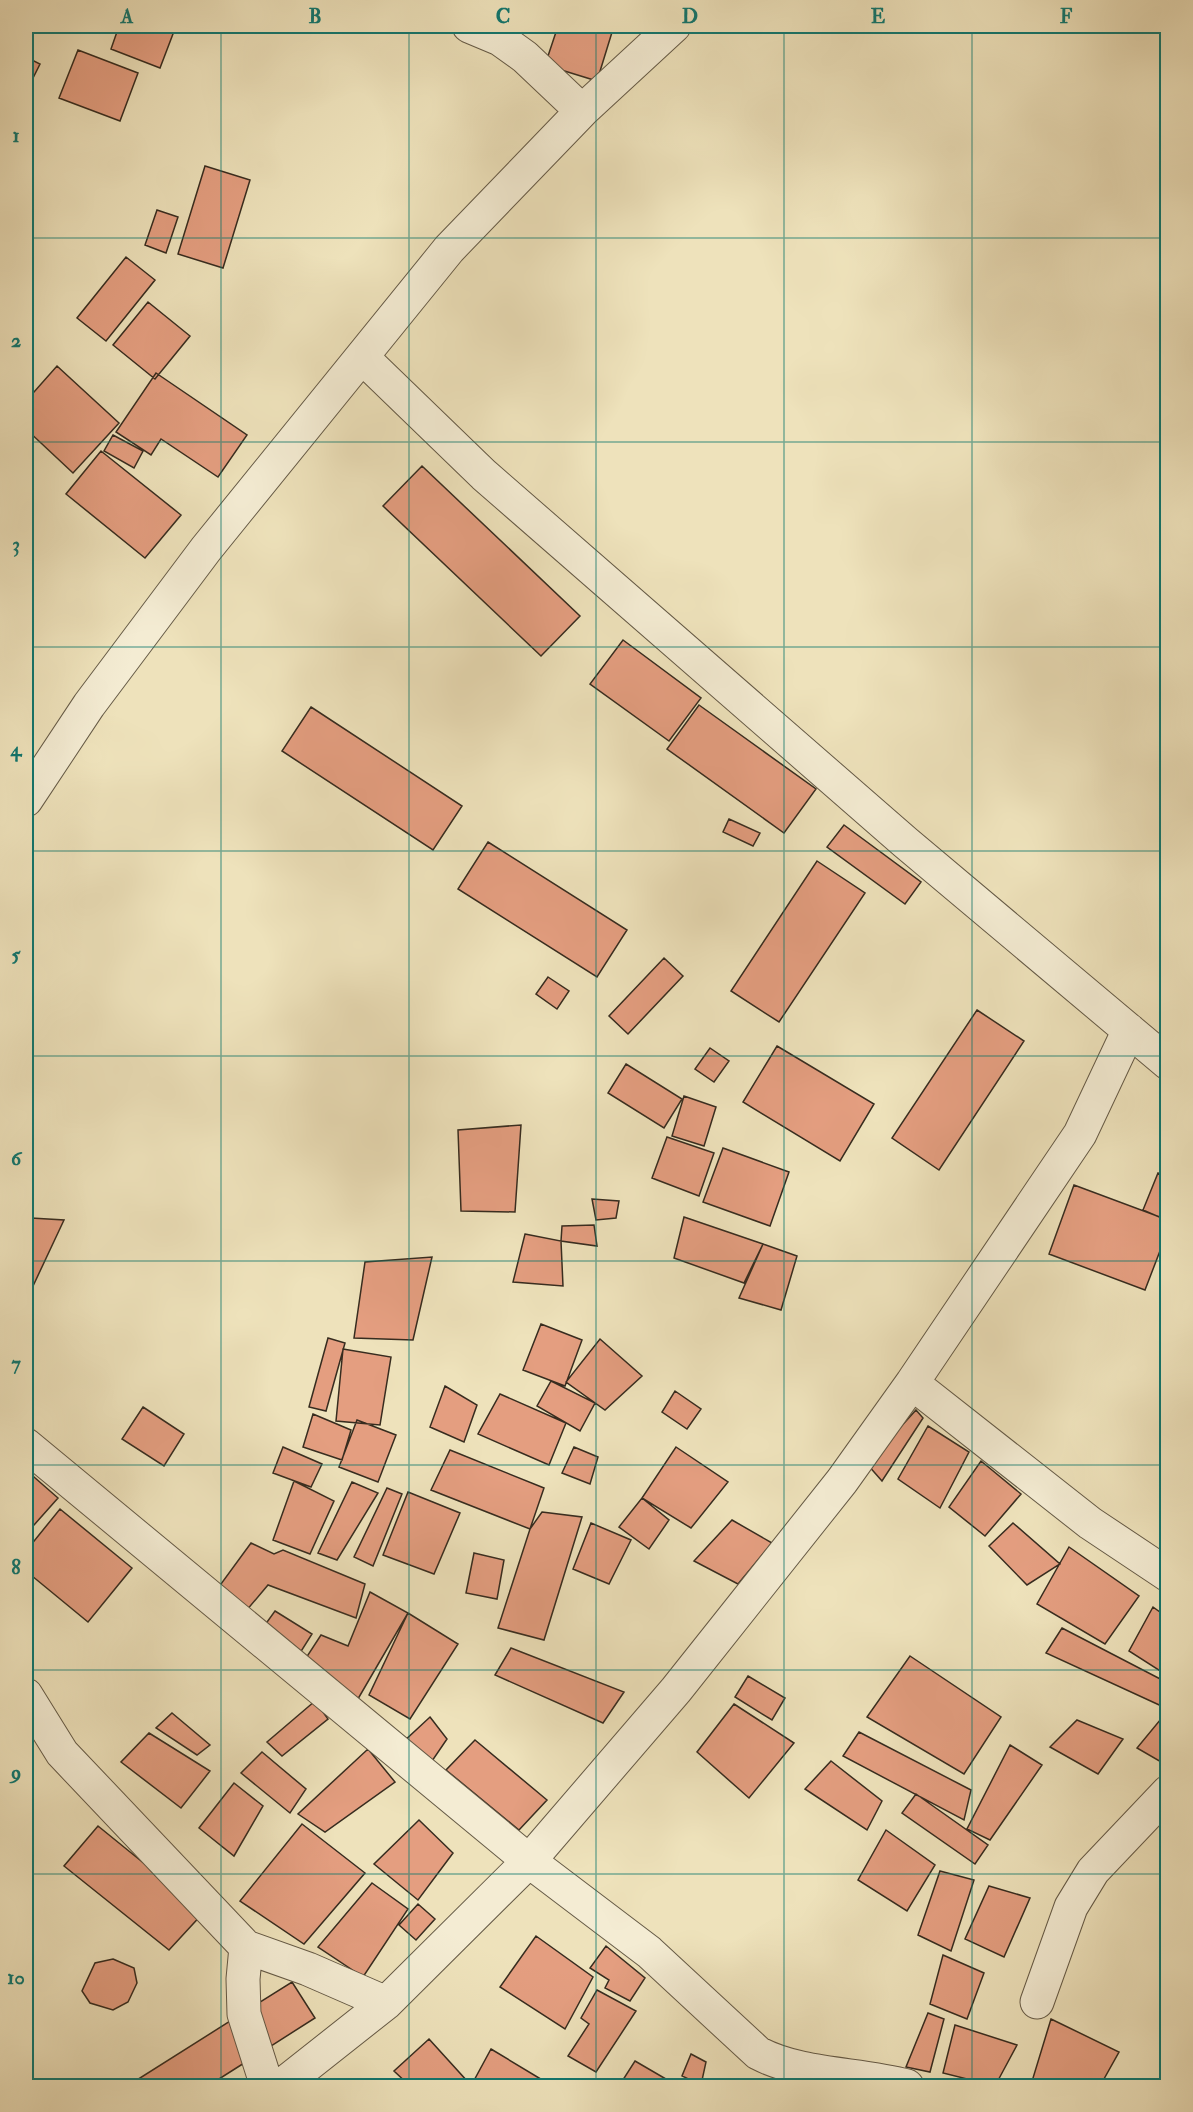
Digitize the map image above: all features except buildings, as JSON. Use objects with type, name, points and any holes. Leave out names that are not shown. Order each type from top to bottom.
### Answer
[{"type":"street","points":[[469,26],[500,39],[525,57],[582,111]]},
{"type":"street","points":[[26,800],[89,705],[206,549],[449,249],[582,111],[674,26]]},
{"type":"street","points":[[362,357],[493,483],[905,842],[1167,1063]]},
{"type":"street","points":[[298,2082],[386,2003],[529,1862],[676,1690],[842,1481],[912,1383],[1080,1134],[1130,1030]]},
{"type":"street","points":[[912,1383],[1090,1523],[1167,1575]]},
{"type":"street","points":[[26,1445],[529,1862],[649,1952],[758,2053],[775,2062],[879,2079],[907,2086]]},
{"type":"street","points":[[26,1695],[62,1753],[246,1947],[308,1968],[386,2003]]},
{"type":"street","points":[[1037,2002],[1071,1907],[1093,1871],[1167,1792]]},
{"type":"street","points":[[246,1947],[243,1979],[244,2014],[267,2086]]}]
